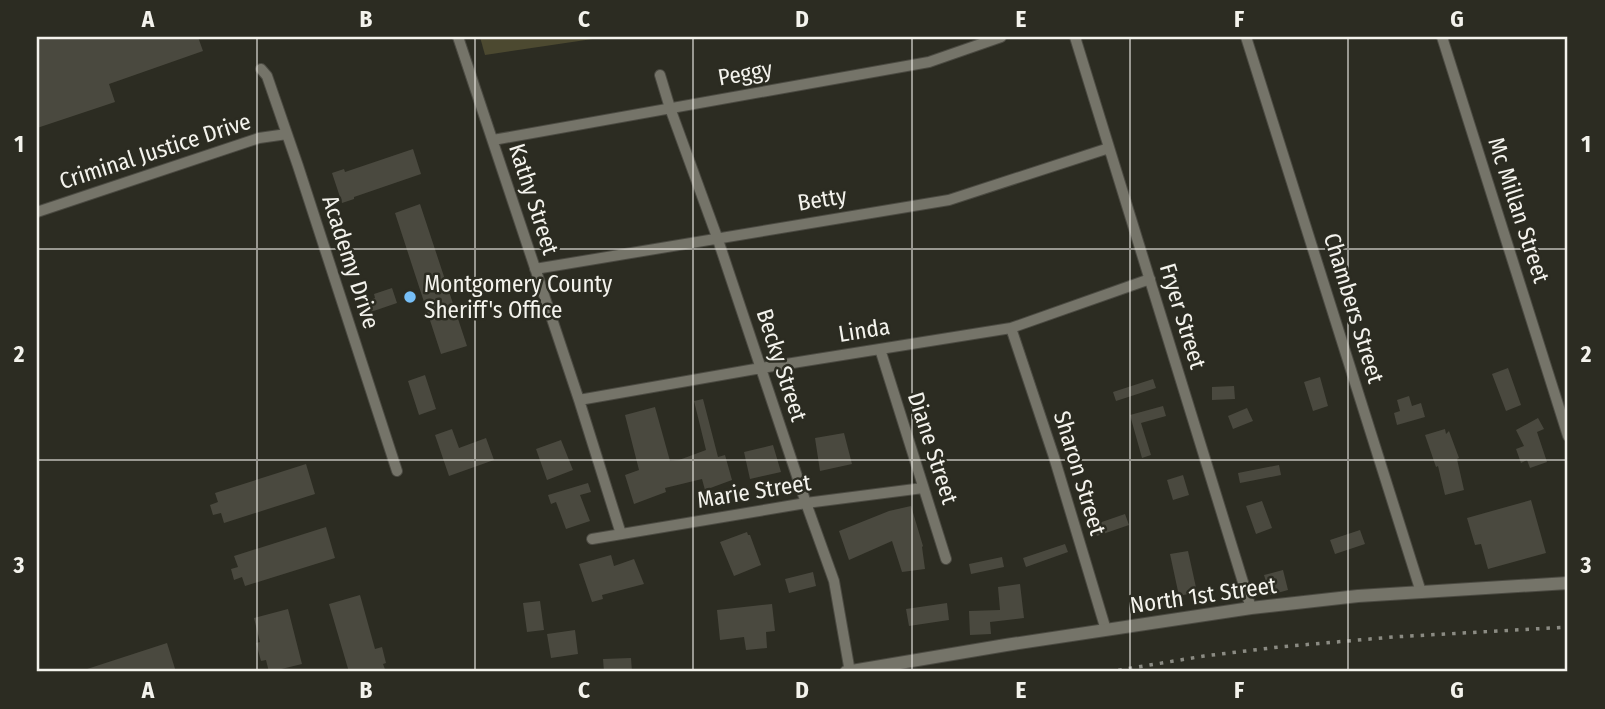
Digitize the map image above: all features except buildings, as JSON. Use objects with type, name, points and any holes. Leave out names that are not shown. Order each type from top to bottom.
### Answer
[{"type":"street","name":"Kathy Street","points":[[458,37],[621,534]]},
{"type":"street","name":"Peggy","points":[[493,140],[929,62],[1001,37]]},
{"type":"street","name":"Fryer Street","points":[[1075,37],[1251,608]]},
{"type":"street","name":"Chambers Street","points":[[1247,37],[1421,592]]},
{"type":"street","name":"Mc Millan Street","points":[[1443,37],[1568,436]]},
{"type":"street","name":"Academy Drive","points":[[261,69],[267,76],[287,134],[397,471]]},
{"type":"street","name":"Becky Street","points":[[660,75],[834,581],[848,672]]},
{"type":"street","name":"Criminal Justice Drive","points":[[37,212],[259,138],[287,134]]},
{"type":"street","name":"Betty","points":[[535,269],[949,200],[1109,148]]},
{"type":"street","name":"Linda","points":[[579,400],[1011,328],[1150,279]]},
{"type":"street","name":"Sharon Street","points":[[1011,328],[1054,457],[1106,630]]},
{"type":"street","name":"Diane Street","points":[[880,349],[946,559]]},
{"type":"street","name":"Marie Street","points":[[592,538],[806,503],[923,488]]},
{"type":"street","name":"North 1st Street","points":[[848,672],[1251,608],[1421,592],[1568,583]]},
{"type":"shaded area","points":[[480,37],[606,37],[485,55]]},
{"type":"railway","points":[[1108,672],[1279,647],[1393,637],[1568,627]]},
{"type":"place","name":"Montgomery County Sheriff's Office","points":[[410,297]]}]
